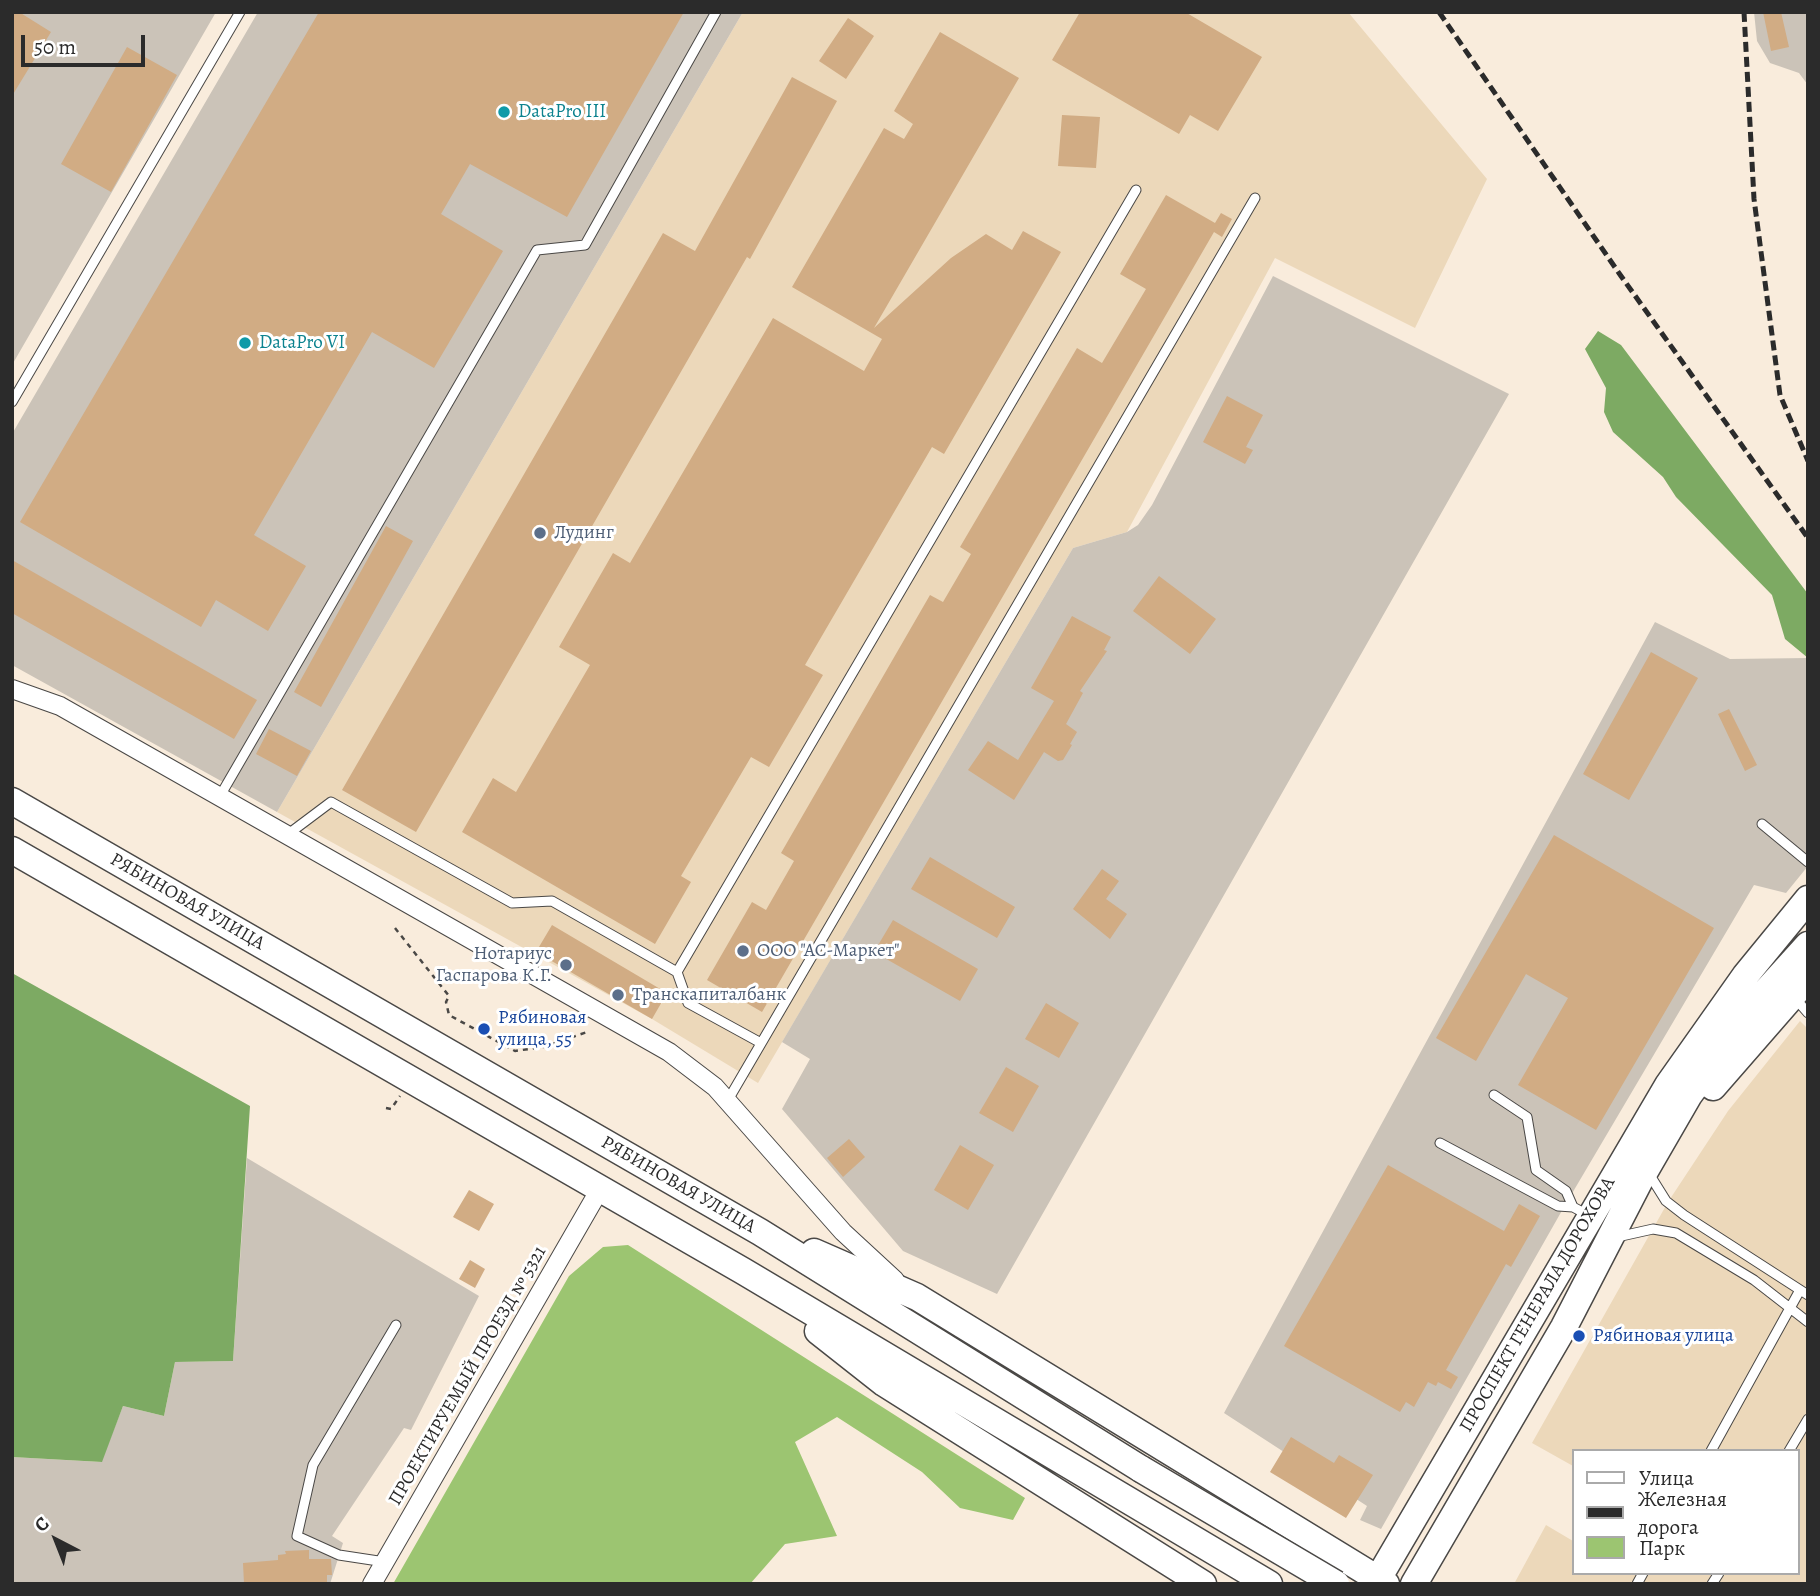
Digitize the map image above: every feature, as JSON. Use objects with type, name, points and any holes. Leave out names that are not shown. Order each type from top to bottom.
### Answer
[{"type":"main road","name":"РЯБИНОВАЯ УЛИЦА","points":[[12,801],[760,1232],[1141,1469],[1336,1584]]},
{"type":"main road","points":[[12,850],[743,1271],[1269,1584]]},
{"type":"main road","name":"ПРОСПЕКТ ГЕНЕРАЛА ДОРОХОВА","points":[[1380,1582],[1581,1211],[1752,967],[1808,900]]},
{"type":"main road","name":"ПРОСПЕКТ ГЕНЕРАЛА ДОРОХОВА","points":[[1707,1029],[1808,925]]},
{"type":"main road","name":"ПРОСПЕКТ ГЕНЕРАЛА ДОРОХОВА","points":[[1414,1584],[1564,1327],[1689,1095],[1760,998],[1808,945]]},
{"type":"main road","name":"ПРОСПЕКТ ГЕНЕРАЛА ДОРОХОВА","points":[[1593,1270],[1651,1177],[1723,1073],[1802,995]]},
{"type":"main road","points":[[760,1232],[830,1257],[917,1297],[1380,1582]]},
{"type":"main road","points":[[743,1271],[884,1382],[1203,1584]]},
{"type":"main road","points":[[1297,1530],[1309,1542],[1317,1559],[1315,1584]]},
{"type":"street","points":[[12,689],[60,706],[669,1052],[728,1100],[843,1232],[917,1297]]},
{"type":"street","name":"ПРОЕКТИРУЕМЫЙ ПРОЕЗД № 5321","points":[[372,1584],[600,1189]]},
{"type":"lane","points":[[12,402],[240,12]]},
{"type":"lane","points":[[220,796],[537,250],[585,245],[716,12]]},
{"type":"lane","points":[[677,972],[1136,190]]},
{"type":"lane","points":[[728,1100],[1255,198]]},
{"type":"lane","points":[[288,835],[331,802],[512,903],[552,901],[677,972],[688,1003],[761,1043]]},
{"type":"lane","points":[[1762,824],[1808,862]]},
{"type":"lane","points":[[1494,1095],[1527,1117],[1536,1170],[1566,1191],[1581,1211]]},
{"type":"lane","points":[[1440,1143],[1558,1206],[1581,1211]]},
{"type":"lane","points":[[1651,1177],[1666,1200],[1685,1215],[1804,1292],[1790,1309],[1712,1449]]},
{"type":"lane","points":[[1613,1239],[1653,1229],[1676,1233],[1754,1280],[1808,1322]]},
{"type":"lane","points":[[384,1562],[339,1555],[297,1536],[313,1465],[396,1325]]},
{"type":"lane","points":[[1790,1449],[1808,1419]]},
{"type":"path","points":[[395,928],[449,996],[444,1001],[449,1015],[515,1051],[543,1047],[590,1031]]},
{"type":"path","points":[[386,1108],[391,1109],[400,1096]]},
{"type":"shaded area","points":[[12,12],[216,12],[12,365]]},
{"type":"shaded area","points":[[258,12],[743,12],[277,812],[12,665],[12,434]]},
{"type":"shaded area","points":[[743,12],[1348,12],[1487,179],[1415,328],[1275,258],[1127,532],[1073,548],[758,1083],[652,1019],[277,812]]},
{"type":"shaded area","points":[[1754,12],[1808,12],[1808,85],[1799,73],[1770,63],[1757,41]]},
{"type":"shaded area","points":[[1273,276],[1509,394],[997,1294],[903,1251],[782,1109],[810,1059],[782,1042],[1073,548],[1127,532],[1138,525],[1152,505]]},
{"type":"shaded area","points":[[1655,622],[1730,659],[1808,658],[1808,866],[1786,893],[1754,885],[1564,1207],[1381,1529],[1360,1520],[1367,1506],[1224,1413]]},
{"type":"shaded area","points":[[1800,1021],[1808,1029],[1808,1584],[1514,1584],[1546,1525],[1572,1540],[1572,1575],[1799,1575],[1799,1449],[1572,1449],[1572,1465],[1532,1443],[1668,1202],[1728,1111]]},
{"type":"shaded area","points":[[247,1158],[479,1296],[411,1430],[404,1428],[332,1536],[343,1543],[330,1584],[12,1584],[12,1457],[101,1462],[123,1406],[164,1416],[175,1362],[233,1361]]},
{"type":"green space","points":[[1598,331],[1621,345],[1808,594],[1808,658],[1785,639],[1772,595],[1676,497],[1663,477],[1613,432],[1604,412],[1606,388],[1585,349]]},
{"type":"green space","points":[[12,973],[250,1106],[233,1361],[175,1362],[164,1416],[123,1406],[102,1462],[12,1457]]},
{"type":"green space","points":[[628,1245],[1025,1498],[1013,1520],[960,1508],[922,1472],[837,1417],[795,1442],[837,1536],[785,1544],[750,1584],[393,1584],[569,1276],[603,1247]]},
{"type":"building","points":[[12,12],[19,12],[51,32],[12,96]]},
{"type":"building","name":"DataPro VI","points":[[319,12],[684,12],[567,217],[470,164],[441,214],[503,251],[434,368],[372,332],[254,535],[306,566],[268,631],[216,600],[201,627],[20,522]]},
{"type":"building","points":[[1080,12],[1185,12],[1262,57],[1218,131],[1190,115],[1179,134],[1052,60]]},
{"type":"building","points":[[1763,12],[1781,12],[1789,47],[1771,51]]},
{"type":"building","points":[[848,18],[874,36],[846,79],[819,61]]},
{"type":"building","points":[[940,32],[1019,78],[874,328],[951,258],[986,234],[1012,250],[1023,231],[1061,252],[944,454],[932,447],[805,665],[823,675],[769,767],[751,757],[681,876],[691,882],[655,944],[462,832],[493,778],[516,792],[590,665],[559,647],[613,553],[630,563],[773,318],[864,371],[882,339],[792,287],[884,128],[904,139],[913,124],[894,111]]},
{"type":"building","points":[[127,47],[177,75],[111,192],[61,164]]},
{"type":"building","name":"Лудинг","points":[[792,77],[837,101],[750,259],[747,257],[416,832],[342,790],[663,233],[695,251]]},
{"type":"building","points":[[1062,115],[1100,117],[1096,168],[1058,166]]},
{"type":"building","points":[[1166,195],[1215,223],[1221,213],[1232,219],[1222,237],[1214,232],[762,1012],[707,980],[752,902],[766,910],[794,861],[781,853],[930,595],[943,602],[971,554],[960,547],[1077,348],[1102,363],[1146,289],[1120,274]]},
{"type":"building","points":[[1227,396],[1263,415],[1246,447],[1253,450],[1245,464],[1203,442]]},
{"type":"building","points":[[386,526],[413,541],[321,707],[294,692]]},
{"type":"building","points":[[12,560],[257,700],[234,739],[12,613]]},
{"type":"building","points":[[1159,576],[1216,619],[1190,654],[1133,611]]},
{"type":"building","points":[[1072,616],[1111,637],[1104,650],[1107,651],[1080,691],[1083,693],[1066,724],[1077,732],[1063,760],[1058,761],[1044,752],[1014,800],[968,770],[988,741],[1018,760],[1054,701],[1031,688]]},
{"type":"building","points":[[1651,652],[1698,678],[1629,800],[1583,774]]},
{"type":"building","points":[[1729,709],[1757,765],[1745,771],[1718,714]]},
{"type":"building","points":[[269,729],[311,751],[297,776],[256,754]]},
{"type":"building","points":[[1554,835],[1714,928],[1596,1130],[1518,1085],[1568,998],[1526,974],[1476,1061],[1436,1038]]},
{"type":"building","points":[[930,857],[1015,907],[997,938],[911,889]]},
{"type":"building","points":[[1102,869],[1119,881],[1106,899],[1127,914],[1110,939],[1073,909]]},
{"type":"building","points":[[893,920],[978,969],[960,1001],[874,952]]},
{"type":"building","points":[[552,925],[667,993],[652,1019],[536,952]]},
{"type":"building","points":[[1046,1003],[1079,1023],[1059,1058],[1025,1039]]},
{"type":"building","points":[[1006,1067],[1039,1086],[1013,1132],[979,1113]]},
{"type":"building","points":[[849,1139],[865,1157],[843,1177],[827,1158]]},
{"type":"building","points":[[960,1145],[994,1165],[968,1210],[934,1190]]},
{"type":"building","points":[[1388,1165],[1504,1231],[1519,1204],[1540,1216],[1511,1267],[1506,1264],[1446,1370],[1458,1377],[1451,1389],[1438,1382],[1436,1386],[1428,1382],[1414,1407],[1406,1402],[1400,1412],[1284,1346]]},
{"type":"building","points":[[469,1190],[494,1204],[479,1231],[453,1217]]},
{"type":"building","points":[[470,1260],[485,1269],[475,1288],[459,1279]]},
{"type":"building","points":[[1291,1437],[1334,1463],[1339,1455],[1373,1475],[1346,1518],[1270,1472]]},
{"type":"building","points":[[309,1550],[309,1559],[331,1559],[332,1575],[327,1575],[327,1584],[244,1584],[243,1563],[278,1560],[278,1555],[286,1554],[285,1551]]},
{"type":"railway","points":[[1439,12],[1621,276],[1808,538]]},
{"type":"railway","points":[[1744,12],[1754,199],[1780,395],[1808,461]]},
{"type":"place","name":"DataPro III","points":[[504,112]]},
{"type":"place","name":"DataPro VI","points":[[245,343]]},
{"type":"place","name":"Лудинг","points":[[540,533]]},
{"type":"place","name":"ООО \"АС-Маркет\"","points":[[743,951]]},
{"type":"place","name":"Нотариус Гаспарова К.Г.","points":[[566,965]]},
{"type":"place","name":"Транскапиталбанк","points":[[618,995]]},
{"type":"place","name":"Рябиновая улица, 55","points":[[484,1029]]},
{"type":"place","name":"Рябиновая улица","points":[[1579,1336]]}]
